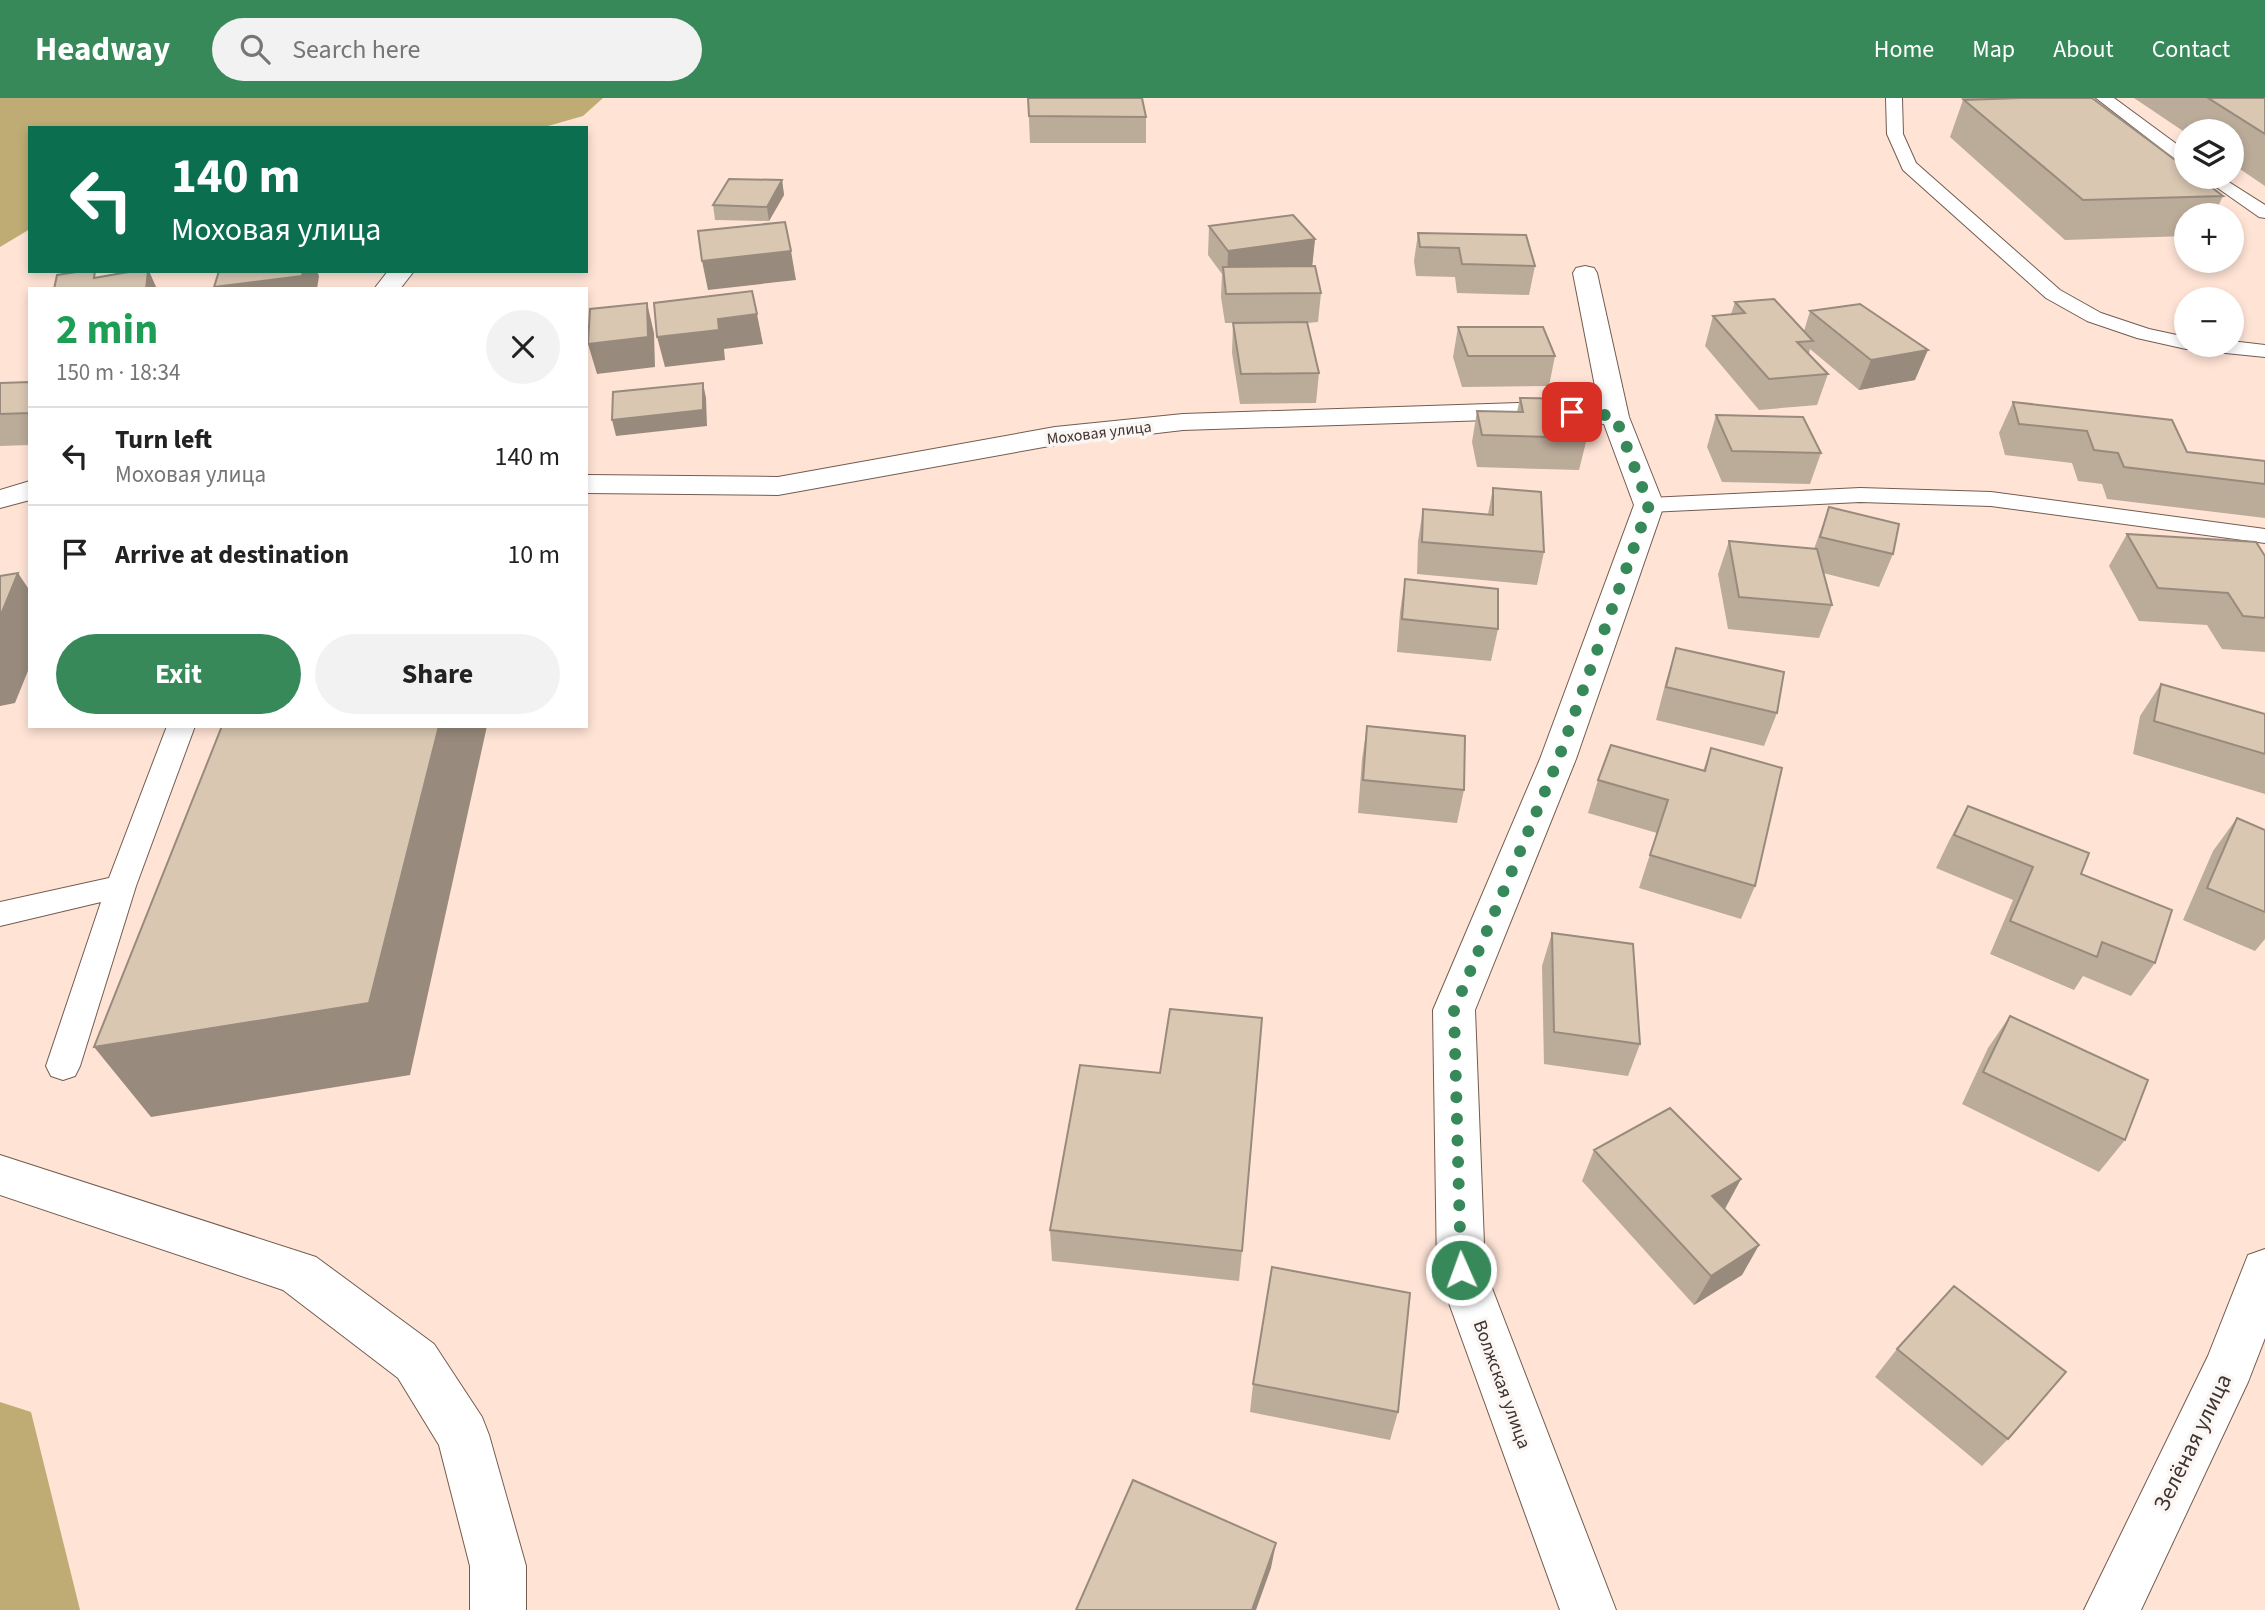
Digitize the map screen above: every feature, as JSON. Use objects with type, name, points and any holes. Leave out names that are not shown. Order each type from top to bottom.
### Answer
[{"type":"street","points":[[388,287],[400,273]]},
{"type":"street","points":[[1585,273],[1615,416],[1649,505]]},
{"type":"street","name":"Моховая улица","points":[[588,484],[778,486],[1055,436],[1182,422],[1550,410],[1615,416]]},
{"type":"street","points":[[0,499],[28,490]]},
{"type":"street","name":"Волжская улица","points":[[1588,1610],[1461,1270],[1454,1010],[1558,760],[1649,505]]},
{"type":"street","points":[[0,1175],[299,1273],[416,1361],[463,1435],[498,1566],[498,1610]]},
{"type":"street","name":"Зелёная улица","points":[[2112,1610],[2230,1365],[2265,1272]]},
{"type":"lane","points":[[1894,98],[1891,121],[1898,148],[1909,166],[2053,294],[2094,317],[2144,334],[2174,340]]},
{"type":"lane","points":[[2104,98],[2174,150]]},
{"type":"lane","points":[[2228,189],[2265,213]]},
{"type":"lane","points":[[2244,349],[2265,351]]},
{"type":"lane","points":[[1649,505],[1860,495],[1991,499],[2265,536]]},
{"type":"lane","points":[[63,1066],[121,886],[180,728]]},
{"type":"lane","points":[[0,914],[121,886]]},
{"type":"shaded area","points":[[0,98],[603,98],[583,116],[548,126],[28,126],[28,230],[0,247]]},
{"type":"shaded area","points":[[0,1402],[31,1412],[80,1610],[0,1610]]},
{"type":"building","points":[[1028,98],[1142,98],[1146,117],[1029,116]]},
{"type":"building","points":[[2092,98],[2174,159],[2174,189],[2214,189],[2223,196],[2083,200],[1964,100]]},
{"type":"building","points":[[2208,98],[2265,98],[2265,134]]},
{"type":"building","points":[[729,179],[782,180],[767,207],[713,205]]},
{"type":"building","points":[[1293,215],[1315,239],[1228,251],[1209,226]]},
{"type":"building","points":[[785,222],[791,251],[702,261],[698,231]]},
{"type":"building","points":[[1418,233],[1526,235],[1535,266],[1462,264],[1459,248],[1420,247]]},
{"type":"building","points":[[1315,266],[1321,293],[1226,294],[1223,267]]},
{"type":"building","points":[[95,273],[94,278],[123,273],[148,273],[146,287],[54,287],[57,275]]},
{"type":"building","points":[[218,273],[303,273],[302,276],[214,287]]},
{"type":"building","points":[[752,291],[757,314],[718,319],[719,330],[657,337],[654,303]]},
{"type":"building","points":[[1774,299],[1813,341],[1797,342],[1828,374],[1769,379],[1713,316],[1745,313],[1735,302]]},
{"type":"building","points":[[647,303],[648,337],[588,344],[590,309]]},
{"type":"building","points":[[1860,304],[1928,350],[1871,360],[1810,311]]},
{"type":"building","points":[[1307,322],[1319,373],[1241,374],[1233,323]]},
{"type":"building","points":[[1458,327],[1543,327],[1555,356],[1468,356]]},
{"type":"building","points":[[28,382],[28,413],[0,414],[0,383]]},
{"type":"building","points":[[703,383],[703,410],[612,420],[613,392]]},
{"type":"building","points":[[1520,398],[1576,399],[1587,438],[1482,435],[1477,411],[1523,412]]},
{"type":"building","points":[[2013,402],[2172,420],[2187,452],[2265,461],[2265,484],[2124,467],[2118,453],[2094,450],[2087,431],[2019,424]]},
{"type":"building","points":[[1716,415],[1803,417],[1821,453],[1732,451]]},
{"type":"building","points":[[1493,488],[1541,492],[1544,552],[1422,542],[1423,509],[1493,515]]},
{"type":"building","points":[[1829,507],[1899,524],[1893,554],[1820,537]]},
{"type":"building","points":[[2127,534],[2256,542],[2265,556],[2265,618],[2243,616],[2228,593],[2158,588]]},
{"type":"building","points":[[1729,541],[1817,549],[1832,605],[1739,597]]},
{"type":"building","points":[[18,573],[0,617],[0,576]]},
{"type":"building","points":[[1405,579],[1498,589],[1498,629],[1402,619]]},
{"type":"building","points":[[1676,648],[1784,672],[1777,713],[1666,687]]},
{"type":"building","points":[[2161,684],[2265,714],[2265,754],[2154,721]]},
{"type":"building","points":[[1367,726],[1465,736],[1464,790],[1363,780]]},
{"type":"building","points":[[221,728],[438,728],[369,1003],[94,1047]]},
{"type":"building","points":[[1611,745],[1705,771],[1711,748],[1782,768],[1755,886],[1650,855],[1668,800],[1598,780]]},
{"type":"building","points":[[1968,806],[2089,853],[2081,874],[2172,910],[2155,963],[2102,942],[2097,957],[2010,921],[2033,867],[1954,835]]},
{"type":"building","points":[[2237,818],[2265,830],[2265,912],[2207,888]]},
{"type":"building","points":[[1552,933],[1633,944],[1640,1044],[1554,1032]]},
{"type":"building","points":[[1170,1009],[1262,1018],[1242,1251],[1050,1230],[1080,1065],[1160,1073]]},
{"type":"building","points":[[2010,1016],[2148,1080],[2125,1140],[1983,1072]]},
{"type":"building","points":[[1670,1108],[1741,1179],[1712,1196],[1759,1245],[1711,1276],[1594,1150]]},
{"type":"building","points":[[1272,1267],[1410,1293],[1398,1412],[1253,1384]]},
{"type":"building","points":[[1954,1286],[2066,1372],[2008,1439],[1897,1349]]},
{"type":"building","points":[[1133,1480],[1276,1543],[1252,1610],[1076,1610]]},
{"type":"route","points":[[1461,1270],[1454,1010],[1558,760],[1649,505],[1615,416],[1572,412]]}]
